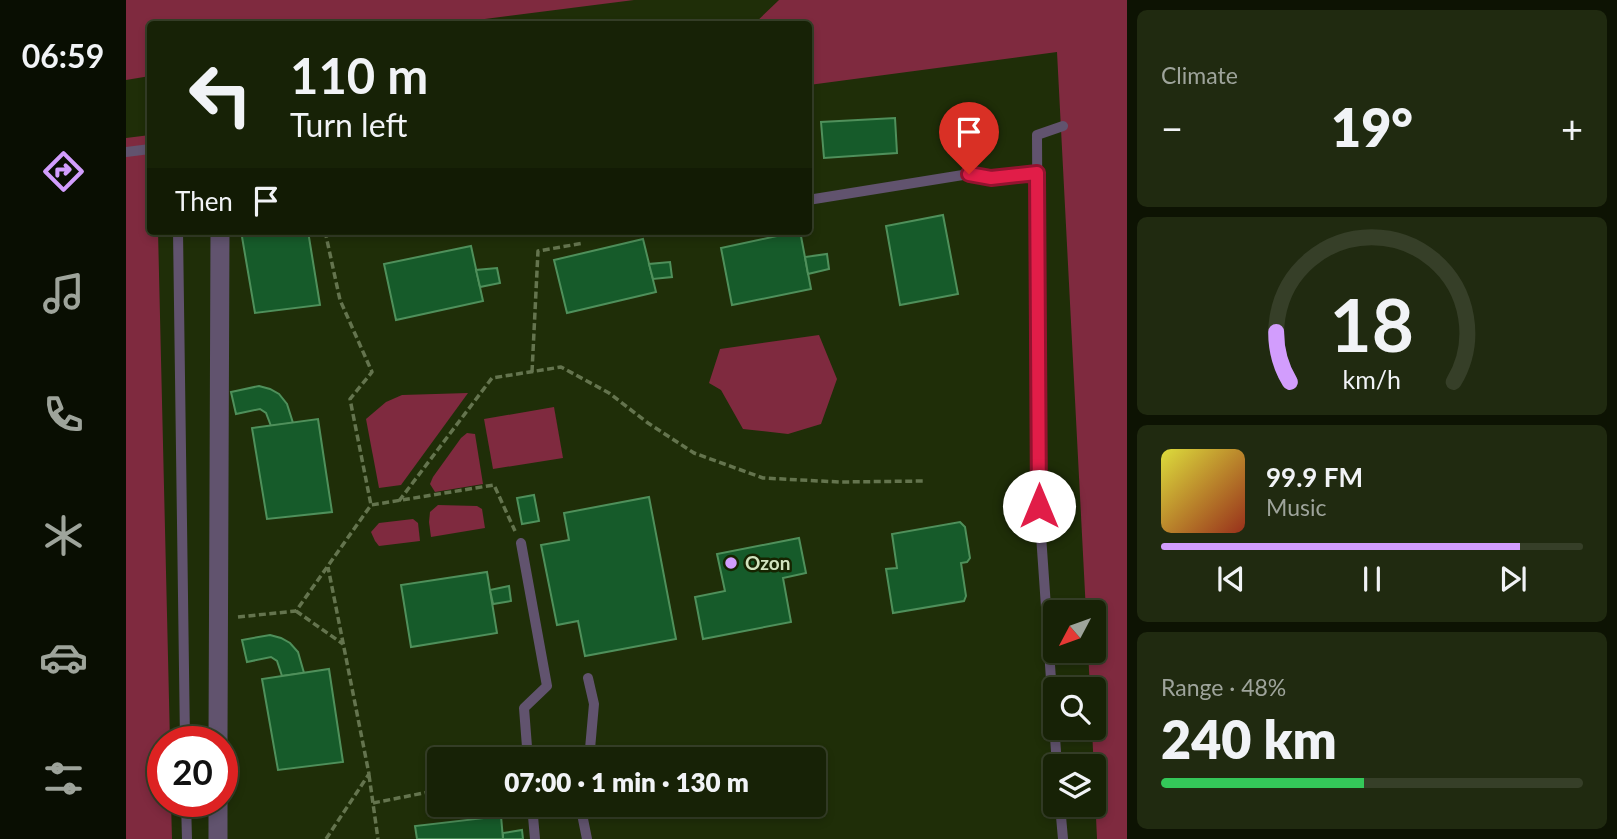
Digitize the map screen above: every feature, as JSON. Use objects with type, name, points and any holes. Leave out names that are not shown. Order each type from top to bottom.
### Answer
[{"type":"street","points":[[218,726],[220,235]]},
{"type":"street","points":[[218,817],[218,839]]},
{"type":"lane","points":[[1056,754],[1039,506],[1037,135],[1063,126]]},
{"type":"lane","points":[[126,152],[147,149]]},
{"type":"lane","points":[[812,199],[969,174],[991,178],[1037,173]]},
{"type":"lane","points":[[178,235],[185,726]]},
{"type":"lane","points":[[521,544],[547,686],[524,708],[527,747]]},
{"type":"lane","points":[[588,678],[594,704],[590,747]]},
{"type":"lane","points":[[186,817],[187,839]]},
{"type":"lane","points":[[533,817],[535,839]]},
{"type":"lane","points":[[583,817],[587,839]]},
{"type":"lane","points":[[1061,817],[1063,839]]},
{"type":"path","points":[[326,235],[340,300],[372,372],[350,399],[372,505]]},
{"type":"path","points":[[532,372],[538,251],[584,243]]},
{"type":"path","points":[[399,500],[492,378],[561,367],[609,393],[694,453],[764,478],[839,482],[924,481]]},
{"type":"path","points":[[296,611],[372,505],[494,485],[521,544]]},
{"type":"path","points":[[328,567],[369,774],[378,839]]},
{"type":"path","points":[[219,619],[296,611],[343,644]]},
{"type":"path","points":[[326,839],[369,774]]},
{"type":"path","points":[[373,803],[427,792]]},
{"type":"shaded area","points":[[126,0],[634,0],[470,21],[147,21],[147,76],[126,80]]},
{"type":"shaded area","points":[[779,0],[1127,0],[1127,839],[1097,839],[1096,817],[1106,817],[1106,754],[1093,754],[1093,740],[1106,740],[1106,677],[1089,677],[1089,663],[1106,663],[1106,600],[1085,600],[1057,52],[812,85],[812,21],[757,21]]},
{"type":"shaded area","points":[[147,135],[147,235],[158,235],[170,726],[147,726],[147,817],[171,817],[172,839],[126,839],[126,138]]},
{"type":"shaded area","points":[[819,335],[837,379],[821,424],[788,434],[743,429],[721,390],[709,383],[720,349]]},
{"type":"shaded area","points":[[468,393],[401,485],[379,488],[366,419],[386,402],[402,395]]},
{"type":"shaded area","points":[[554,407],[563,458],[493,469],[484,419]]},
{"type":"shaded area","points":[[467,433],[475,434],[483,484],[435,492],[430,484],[433,477]]},
{"type":"shaded area","points":[[438,505],[477,506],[482,509],[485,528],[431,537],[430,512]]},
{"type":"shaded area","points":[[413,519],[418,523],[420,541],[379,546],[371,532],[379,523]]},
{"type":"building","points":[[895,118],[897,153],[824,158],[821,122]]},
{"type":"building","points":[[943,215],[958,294],[900,305],[886,226]]},
{"type":"building","points":[[242,235],[309,235],[320,305],[255,313]]},
{"type":"building","points":[[781,235],[801,235],[811,289],[732,305],[721,248]]},
{"type":"building","points":[[643,239],[656,292],[567,313],[554,260]]},
{"type":"building","points":[[471,246],[483,301],[396,320],[384,264]]},
{"type":"building","points":[[827,254],[829,269],[808,274],[805,257]]},
{"type":"building","points":[[670,262],[672,277],[653,279],[649,264]]},
{"type":"building","points":[[497,268],[500,283],[480,287],[476,270]]},
{"type":"building","points":[[259,386],[279,394],[287,404],[293,423],[271,426],[266,413],[260,409],[236,414],[231,392]]},
{"type":"building","points":[[318,419],[332,512],[267,519],[252,428]]},
{"type":"building","points":[[534,495],[539,521],[522,524],[517,498]]},
{"type":"building","points":[[649,497],[676,639],[585,656],[578,621],[557,625],[541,545],[569,540],[564,513]]},
{"type":"building","points":[[960,522],[965,527],[970,558],[961,563],[966,596],[964,601],[893,613],[886,569],[897,568],[892,534]]},
{"type":"building","points":[[799,538],[806,573],[783,578],[791,622],[703,639],[695,597],[725,591],[717,554]]},
{"type":"building","points":[[487,572],[497,633],[411,647],[401,585]]},
{"type":"building","points":[[509,586],[511,601],[493,604],[490,590]]},
{"type":"building","points":[[270,635],[290,643],[298,652],[304,673],[282,676],[277,661],[271,657],[247,662],[242,640]]},
{"type":"building","points":[[329,669],[343,762],[278,770],[262,679]]},
{"type":"building","points":[[501,817],[503,839],[417,839],[415,826]]},
{"type":"building","points":[[522,830],[523,839],[503,839],[503,833]]},
{"type":"place","name":"Ozon","points":[[731,563]]},
{"type":"route","points":[[969,174],[991,178],[1037,173],[1039,506]]}]
